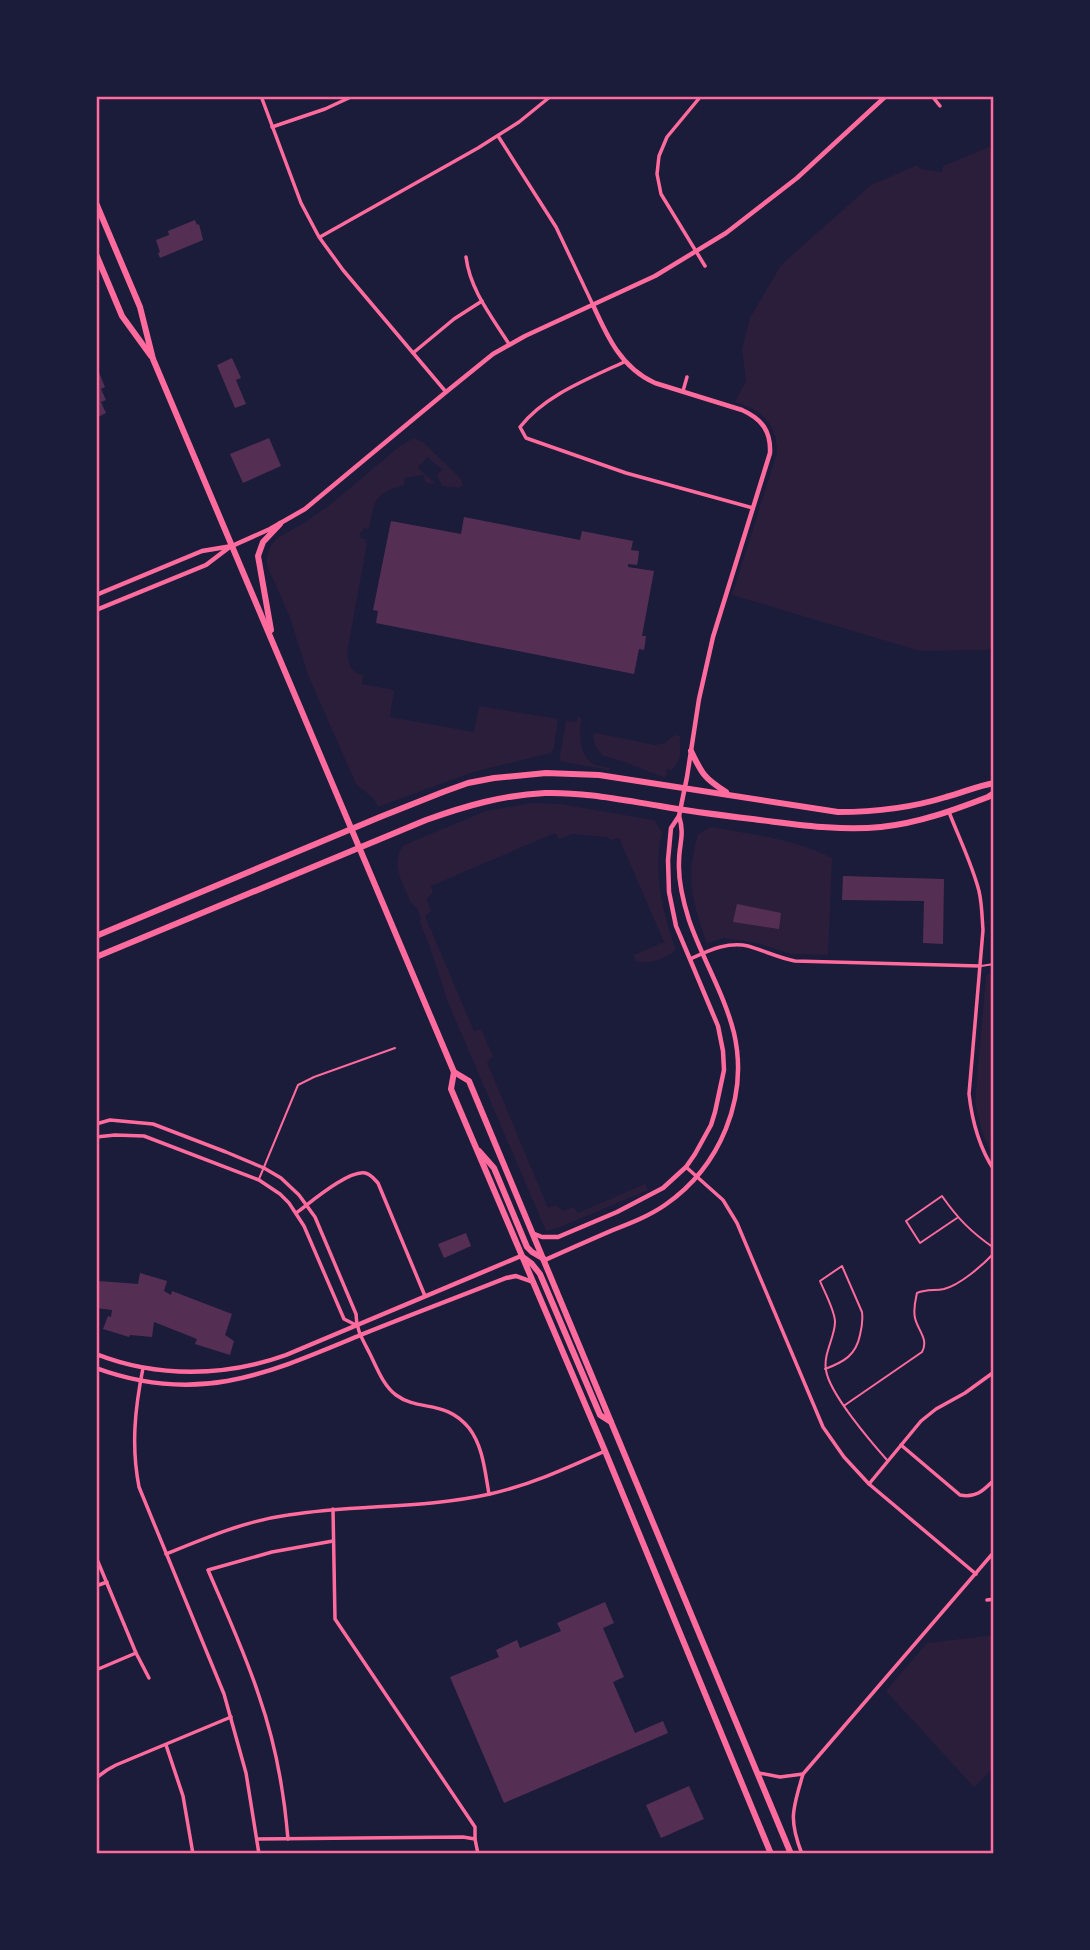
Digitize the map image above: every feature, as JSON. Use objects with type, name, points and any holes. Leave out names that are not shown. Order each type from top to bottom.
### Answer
[{"type":"highway","points":[[96,203],[140,307],[153,359],[454,1072],[451,1089],[605,1451],[771,1854]]},
{"type":"highway","points":[[96,254],[122,316],[153,359]]},
{"type":"highway","points":[[274,645],[258,556],[263,542],[280,524]]},
{"type":"highway","points":[[691,751],[705,778],[730,795]]},
{"type":"highway","points":[[96,936],[352,828],[468,783],[518,775],[575,773],[838,812],[899,808],[994,783]]},
{"type":"highway","points":[[96,957],[449,812],[496,799],[555,793],[597,795],[680,813],[840,828],[883,827],[923,820],[994,793]]},
{"type":"highway","points":[[454,1072],[469,1081],[791,1854]]},
{"type":"highway","points":[[474,1144],[494,1168],[527,1247],[545,1260]]},
{"type":"highway","points":[[521,1256],[540,1274],[600,1415],[612,1423]]},
{"type":"street","points":[[261,96],[301,203],[319,237],[343,270],[446,392]]},
{"type":"street","points":[[272,127],[325,109],[353,96]]},
{"type":"street","points":[[319,237],[456,162],[498,136],[551,96]]},
{"type":"street","points":[[701,96],[667,137],[659,156],[657,174],[661,194],[705,266]]},
{"type":"street","points":[[96,595],[202,551],[232,545],[280,524],[305,509],[481,363],[509,344],[655,275],[726,233],[781,191],[886,96]]},
{"type":"street","points":[[932,96],[940,106]]},
{"type":"street","points":[[498,136],[556,228],[607,335],[624,362],[647,379],[755,416],[764,425],[769,438],[770,453],[713,637],[701,688],[680,813],[671,828],[668,892],[676,926],[718,1026],[723,1051],[724,1070],[711,1125],[685,1167],[663,1188],[617,1212],[558,1237],[542,1237],[532,1233]]},
{"type":"street","points":[[466,257],[472,284],[509,344]]},
{"type":"street","points":[[413,353],[482,300]]},
{"type":"street","points":[[624,362],[573,385],[530,414],[520,427],[526,438],[626,473],[753,508]]},
{"type":"street","points":[[683,391],[687,377]]},
{"type":"street","points":[[96,610],[206,565],[232,545]]},
{"type":"street","points":[[949,812],[979,892],[983,930],[969,1094],[976,1132],[994,1170]]},
{"type":"street","points":[[545,1260],[666,1205],[697,1177],[717,1149],[728,1125],[735,1098],[738,1068],[734,1036],[730,1020],[689,921],[681,891],[679,858],[683,829],[680,813]]},
{"type":"street","points":[[690,959],[735,944],[748,946],[780,959],[796,961],[980,966]]},
{"type":"street","points":[[96,1124],[110,1120],[153,1124],[264,1168],[281,1178],[299,1195],[315,1217],[356,1314],[356,1325],[381,1377],[397,1395],[412,1402],[447,1410],[468,1427],[477,1442],[489,1494]]},
{"type":"street","points":[[96,1137],[144,1136],[259,1180],[280,1194],[296,1213],[307,1233],[344,1319],[356,1325]]},
{"type":"street","points":[[685,1167],[723,1200],[737,1223],[823,1427],[869,1484],[976,1574]]},
{"type":"street","points":[[296,1213],[348,1176],[362,1172],[374,1178],[425,1296]]},
{"type":"street","points":[[96,1354],[143,1368],[185,1372],[241,1368],[286,1355],[521,1256]]},
{"type":"street","points":[[96,1368],[141,1381],[191,1385],[240,1379],[296,1362],[506,1278],[516,1276],[533,1282]]},
{"type":"street","points":[[143,1368],[135,1419],[136,1473],[143,1499],[224,1694],[246,1773],[259,1854]]},
{"type":"street","points":[[869,1484],[921,1421],[994,1372]]},
{"type":"street","points":[[901,1444],[960,1495],[977,1495],[994,1480]]},
{"type":"street","points":[[166,1554],[251,1522],[288,1515],[435,1503],[489,1494],[544,1478],[605,1451]]},
{"type":"street","points":[[333,1510],[335,1619],[475,1827],[478,1854]]},
{"type":"street","points":[[288,1839],[280,1775],[266,1719],[252,1675],[208,1570],[272,1552],[333,1541]]},
{"type":"street","points":[[802,1854],[792,1819],[803,1774],[994,1552]]},
{"type":"street","points":[[96,1557],[149,1678]]},
{"type":"street","points":[[96,1586],[107,1582]]},
{"type":"street","points":[[987,1600],[994,1599]]},
{"type":"street","points":[[96,1670],[136,1653]]},
{"type":"street","points":[[96,1778],[107,1770],[231,1717]]},
{"type":"street","points":[[166,1745],[183,1796],[193,1854]]},
{"type":"street","points":[[759,1773],[780,1777],[803,1774]]},
{"type":"street","points":[[257,1839],[475,1839]]},
{"type":"lane","points":[[980,966],[994,964]]},
{"type":"lane","points":[[259,1180],[298,1086],[314,1077],[395,1048]]},
{"type":"lane","points":[[957,1218],[920,1243],[906,1221],[942,1196],[957,1218],[994,1248]]},
{"type":"lane","points":[[845,1406],[922,1352],[926,1346],[925,1338],[915,1320],[917,1293],[950,1287],[985,1264],[994,1253]]},
{"type":"lane","points":[[825,1369],[854,1353],[863,1319],[842,1266],[820,1280],[835,1320],[825,1369],[830,1382],[862,1432],[888,1461]]},
{"type":"shaded area","points":[[994,145],[994,647],[987,650],[920,651],[732,595],[777,453],[774,434],[766,419],[753,409],[735,402],[746,381],[742,349],[750,318],[781,265],[871,185],[917,165],[920,169],[942,172],[943,166]]},
{"type":"shaded area","points":[[414,438],[423,442],[461,479],[463,485],[459,488],[442,486],[437,476],[442,469],[427,457],[418,468],[433,484],[425,482],[424,475],[405,478],[404,485],[378,499],[369,529],[364,528],[360,532],[360,537],[367,540],[367,543],[348,648],[350,665],[363,675],[362,684],[394,690],[390,717],[474,732],[479,706],[558,719],[551,753],[473,772],[378,807],[374,799],[356,784],[308,675],[290,618],[267,565],[267,558],[276,539],[331,504],[401,445]]},
{"type":"shaded area","points":[[578,717],[581,718],[584,754],[592,763],[609,770],[559,761],[566,721],[577,722]]},
{"type":"shaded area","points":[[593,734],[655,745],[665,743],[675,735],[680,736],[680,757],[672,770],[666,771],[668,775],[666,774],[665,778],[603,756],[595,746]]},
{"type":"shaded area","points":[[531,803],[560,804],[654,820],[662,832],[658,862],[660,892],[676,950],[657,960],[636,961],[634,955],[664,942],[619,838],[611,840],[607,837],[572,834],[559,839],[555,833],[431,886],[433,892],[427,899],[431,911],[425,916],[474,1031],[481,1029],[493,1056],[487,1062],[548,1208],[555,1205],[563,1211],[574,1207],[578,1213],[645,1184],[648,1190],[546,1231],[447,1000],[420,923],[420,915],[401,881],[398,866],[404,845],[486,811]]},
{"type":"shaded area","points":[[711,827],[788,842],[832,858],[828,955],[791,954],[757,943],[723,938],[707,944],[694,902],[691,878],[698,834]]},
{"type":"shaded area","points":[[988,974],[994,974],[994,1157],[983,1135],[975,1103]]},
{"type":"shaded area","points":[[994,1635],[994,1767],[974,1787],[886,1691],[927,1643]]},
{"type":"building","points":[[195,220],[197,225],[199,224],[203,240],[160,258],[156,240],[169,235],[168,231]]},
{"type":"building","points":[[232,358],[241,378],[236,380],[246,404],[235,408],[217,365]]},
{"type":"building","points":[[96,365],[105,387],[101,389],[106,400],[101,402],[106,413],[96,418]]},
{"type":"building","points":[[269,438],[281,466],[243,483],[230,454]]},
{"type":"building","points":[[464,517],[580,540],[582,531],[633,541],[631,550],[639,551],[638,560],[637,565],[628,564],[628,567],[654,571],[642,636],[646,636],[644,650],[639,649],[634,674],[376,623],[378,611],[373,610],[391,521],[461,534]]},
{"type":"building","points":[[843,876],[944,879],[943,944],[923,943],[924,901],[842,900]]},
{"type":"building","points":[[737,904],[781,913],[779,929],[733,922]]},
{"type":"building","points":[[466,1233],[471,1246],[444,1258],[438,1244]]},
{"type":"building","points":[[140,1273],[167,1281],[164,1291],[171,1295],[172,1291],[232,1314],[225,1335],[234,1341],[230,1355],[195,1344],[197,1339],[154,1322],[152,1337],[129,1337],[103,1329],[112,1310],[96,1308],[99,1281],[138,1284]]},
{"type":"building","points":[[605,1602],[614,1623],[603,1628],[624,1677],[613,1682],[635,1733],[663,1721],[668,1733],[504,1803],[450,1677],[499,1657],[496,1650],[517,1640],[520,1648],[561,1631],[557,1623]]},
{"type":"building","points":[[689,1786],[704,1819],[661,1838],[646,1805]]}]
